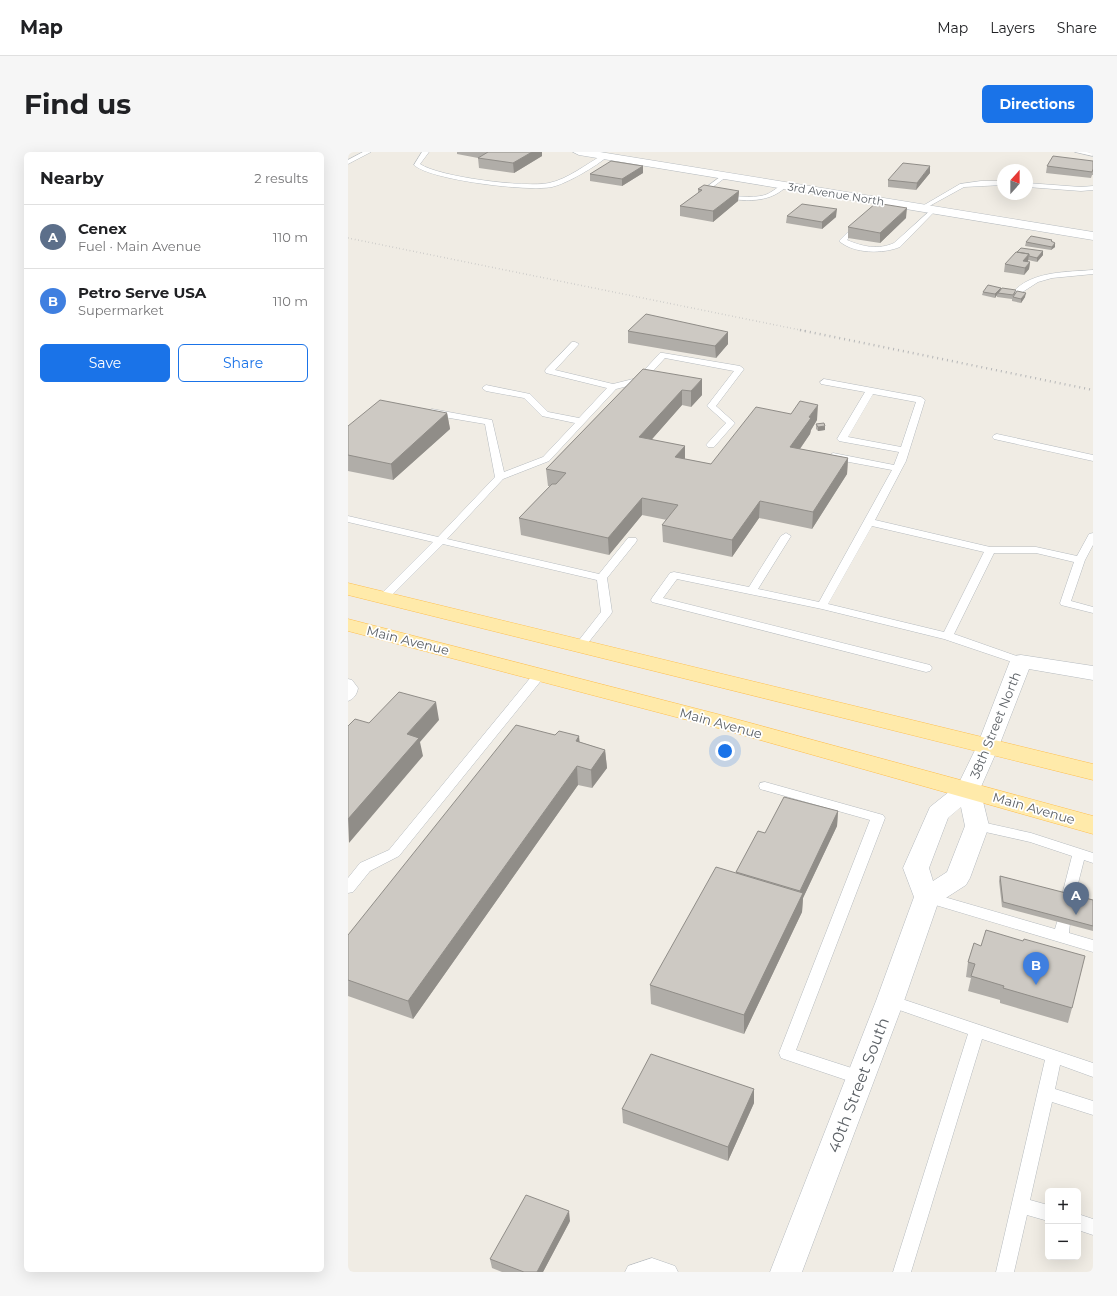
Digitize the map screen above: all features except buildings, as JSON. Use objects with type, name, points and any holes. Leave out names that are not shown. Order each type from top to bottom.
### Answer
[{"type":"main road","points":[[348,589],[1093,772]]},
{"type":"main road","name":"Main Avenue","points":[[348,625],[540,674],[1093,824]]},
{"type":"street","name":"3rd Avenue North","points":[[579,152],[611,155],[879,204],[927,209],[1093,236]]},
{"type":"street","name":"38th Street North","points":[[968,789],[988,746],[1021,661],[1093,673]]},
{"type":"street","points":[[968,789],[977,826],[957,878],[927,897],[916,868],[938,813],[968,789]]},
{"type":"street","name":"40th Street South","points":[[786,1272],[890,1001],[927,897]]},
{"type":"lane","points":[[348,162],[368,152]]},
{"type":"lane","points":[[426,152],[423,154],[417,165],[423,169],[435,173],[522,187],[540,186],[561,181],[611,155]]},
{"type":"lane","points":[[1078,152],[1093,154]]},
{"type":"lane","points":[[724,176],[711,186],[714,194],[731,198],[753,199],[769,196],[784,186]]},
{"type":"lane","points":[[866,216],[843,241],[852,246],[881,250],[891,249],[898,245],[927,209],[962,185],[981,182],[997,183]]},
{"type":"lane","points":[[1033,185],[1081,189],[1093,188]]},
{"type":"lane","points":[[1018,291],[1035,280],[1052,276],[1093,272]]},
{"type":"lane","points":[[575,344],[549,371],[614,387],[640,380],[663,355],[740,369],[711,406],[731,423],[711,445]]},
{"type":"lane","points":[[822,606],[898,468],[921,400],[824,382]]},
{"type":"lane","points":[[383,598],[441,540],[500,477],[546,459],[614,387]]},
{"type":"lane","points":[[486,388],[527,396],[544,414],[581,421]]},
{"type":"lane","points":[[870,391],[842,439],[904,450]]},
{"type":"lane","points":[[424,411],[490,422],[500,477]]},
{"type":"lane","points":[[997,437],[1093,458]]},
{"type":"lane","points":[[827,455],[898,468]]},
{"type":"lane","points":[[348,519],[602,578]]},
{"type":"lane","points":[[869,522],[990,550],[1036,550],[1080,560]]},
{"type":"lane","points":[[752,591],[786,536]]},
{"type":"lane","points":[[1093,536],[1080,560],[1065,603],[1093,610]]},
{"type":"lane","points":[[580,646],[607,612],[602,578],[632,540]]},
{"type":"lane","points":[[948,636],[990,550]]},
{"type":"lane","points":[[926,668],[656,600],[674,575],[822,606],[948,636],[1021,661]]},
{"type":"lane","points":[[348,888],[364,867],[394,853],[540,674]]},
{"type":"lane","points":[[348,683],[352,688],[351,693],[348,696]]},
{"type":"lane","points":[[765,786],[878,818],[787,1053],[860,1078]]},
{"type":"lane","points":[[977,826],[1031,838],[1093,858]]},
{"type":"lane","points":[[1068,899],[1079,854]]},
{"type":"lane","points":[[927,897],[1062,930],[1093,946]]},
{"type":"lane","points":[[890,1001],[1093,1070]]},
{"type":"lane","points":[[902,1272],[978,1031]]},
{"type":"lane","points":[[1005,1272],[1054,1056]]},
{"type":"lane","points":[[1046,1093],[1093,1108]]},
{"type":"lane","points":[[1020,1205],[1045,1213]]},
{"type":"lane","points":[[1081,1223],[1093,1227]]},
{"type":"lane","points":[[634,1272],[652,1267],[669,1272]]},
{"type":"railway","points":[[348,238],[805,331]]},
{"type":"railway","points":[[800,330],[1093,390]]},
{"type":"place","name":"Cenex","points":[[1076,915]]},
{"type":"place","name":"Petro Serve USA","points":[[1036,985]]}]
